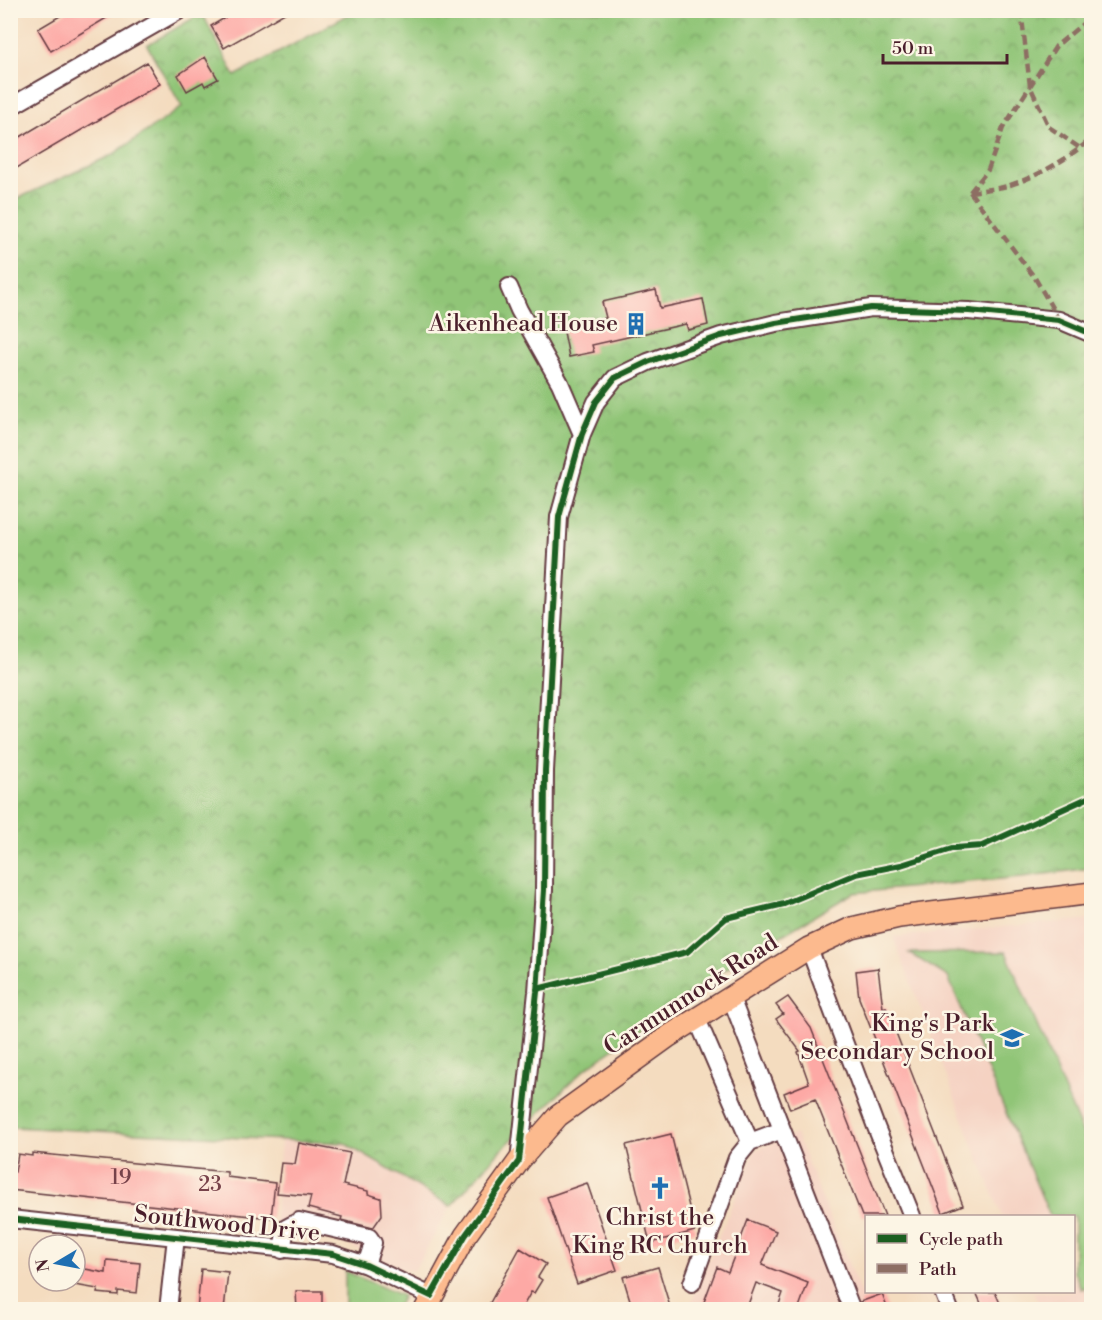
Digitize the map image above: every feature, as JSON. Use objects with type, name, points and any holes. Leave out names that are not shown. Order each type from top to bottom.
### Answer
[{"type":"main road","name":"Carmunnock Road","points":[[428,1303],[465,1236],[519,1161],[558,1116],[669,1036],[809,948],[852,928],[899,917],[1092,893]]},
{"type":"street","points":[[10,107],[172,12]]},
{"type":"street","points":[[509,286],[519,310],[560,383],[582,434]]},
{"type":"street","points":[[519,1161],[537,992],[544,890],[545,771],[559,517],[582,434],[596,402],[615,378],[648,362],[721,336],[776,323],[871,308],[958,311],[1059,320],[1092,334]]},
{"type":"street","points":[[809,948],[912,1215]]},
{"type":"street","points":[[731,999],[852,1310]]},
{"type":"street","points":[[697,1019],[750,1142]]},
{"type":"street","points":[[692,1283],[737,1158],[750,1142],[782,1130]]},
{"type":"street","name":"Southwood Drive","points":[[10,1219],[333,1254],[366,1265],[428,1303]]},
{"type":"street","points":[[282,1250],[286,1228],[299,1221],[369,1238],[373,1243],[366,1265]]},
{"type":"street","points":[[168,1310],[176,1237]]},
{"type":"street","points":[[943,1293],[950,1310]]},
{"type":"shaded area","name":"King's Park Secondary School","points":[[1091,919],[1091,1309],[1041,1309],[1033,1293],[1075,1293],[1075,1215],[1002,1215],[893,937]]},
{"type":"shaded area","points":[[796,1134],[867,1309],[688,1310],[755,1150]]},
{"type":"shaded area","points":[[281,1140],[344,1143],[451,1206],[414,1271],[400,1268],[337,1240],[274,1229]]},
{"type":"green space","points":[[355,11],[1091,11],[1091,868],[853,893],[724,970],[585,1069],[498,1153],[451,1206],[344,1143],[11,1127],[10,202],[112,155],[182,107],[147,45],[202,13],[235,76]]},
{"type":"green space","points":[[1006,952],[1091,1153],[1091,1299],[1086,1287],[1081,1289],[1075,1274],[1075,1215],[1050,1215],[948,977],[909,953]]},
{"type":"green space","points":[[345,1271],[403,1296],[396,1309],[345,1309]]},
{"type":"building","points":[[70,10],[120,10],[51,51],[38,29]]},
{"type":"building","points":[[238,10],[290,10],[224,48],[211,26]]},
{"type":"building","points":[[205,57],[218,79],[205,86],[203,82],[187,91],[178,75]]},
{"type":"building","points":[[147,62],[160,84],[10,172],[10,143]]},
{"type":"building","name":"Aikenhead House","points":[[656,290],[660,308],[703,299],[708,325],[688,330],[686,324],[592,345],[594,352],[569,357],[563,327],[606,318],[602,302]]},
{"type":"building","points":[[878,968],[883,1008],[886,1007],[963,1205],[943,1213],[859,998],[856,971]]},
{"type":"building","points":[[788,997],[811,1028],[885,1215],[862,1216],[815,1099],[790,1109],[784,1093],[809,1083],[798,1052],[800,1051],[776,1019],[783,1014],[776,1005]]},
{"type":"building","name":"Christ the King RC Church","points":[[671,1134],[695,1231],[650,1243],[626,1145]]},
{"type":"building","points":[[299,1143],[350,1153],[343,1185],[368,1191],[368,1194],[381,1198],[382,1215],[373,1228],[308,1208],[311,1196],[277,1193],[281,1163],[295,1164]]},
{"type":"building","points":[[32,1153],[227,1172],[227,1177],[275,1183],[271,1218],[10,1190],[10,1172],[15,1172],[18,1154],[32,1156]]},
{"type":"building","points":[[587,1183],[617,1270],[577,1284],[547,1197]]},
{"type":"building","points":[[748,1220],[776,1231],[762,1265],[808,1283],[798,1310],[777,1310],[783,1293],[756,1283],[746,1310],[701,1310],[717,1267],[728,1272]]},
{"type":"building","points":[[520,1248],[546,1264],[538,1277],[542,1280],[534,1293],[531,1292],[521,1310],[486,1310]]},
{"type":"building","points":[[107,1260],[140,1263],[137,1293],[118,1291],[118,1295],[97,1293],[98,1289],[87,1287],[87,1269],[106,1273]]},
{"type":"building","points":[[658,1267],[671,1310],[633,1310],[623,1277]]},
{"type":"building","points":[[201,1269],[228,1272],[224,1310],[197,1310]]},
{"type":"building","points":[[296,1291],[322,1291],[322,1310],[297,1310]]},
{"type":"building","points":[[976,1293],[995,1293],[1003,1310],[984,1310]]},
{"type":"building","points":[[882,1294],[888,1310],[862,1310],[860,1302]]},
{"type":"marked path","points":[[1021,10],[1030,86],[1049,127],[1080,148]]},
{"type":"marked path","points":[[970,192],[988,170],[1003,128],[1056,46],[1092,16]]},
{"type":"marked path","points":[[970,192],[1007,186],[1030,178],[1073,153],[1092,138]]},
{"type":"marked path","points":[[970,192],[1035,278],[1059,320]]},
{"type":"cycle path","points":[[10,1219],[333,1254],[366,1265],[431,1296],[465,1236],[519,1161],[537,992],[544,890],[545,771],[559,517],[582,434],[596,402],[615,378],[648,362],[721,336],[776,323],[871,308],[969,311],[1059,320],[1092,334]]},
{"type":"cycle path","points":[[537,989],[687,952],[726,918],[784,904],[856,874],[901,865],[955,848],[982,846],[1092,796]]},
{"type":"place","name":"Aikenhead House","points":[[636,324]]},
{"type":"place","name":"King's Park Secondary School","points":[[1012,1038]]},
{"type":"place","name":"Christ the King RC Church","points":[[660,1188]]}]
